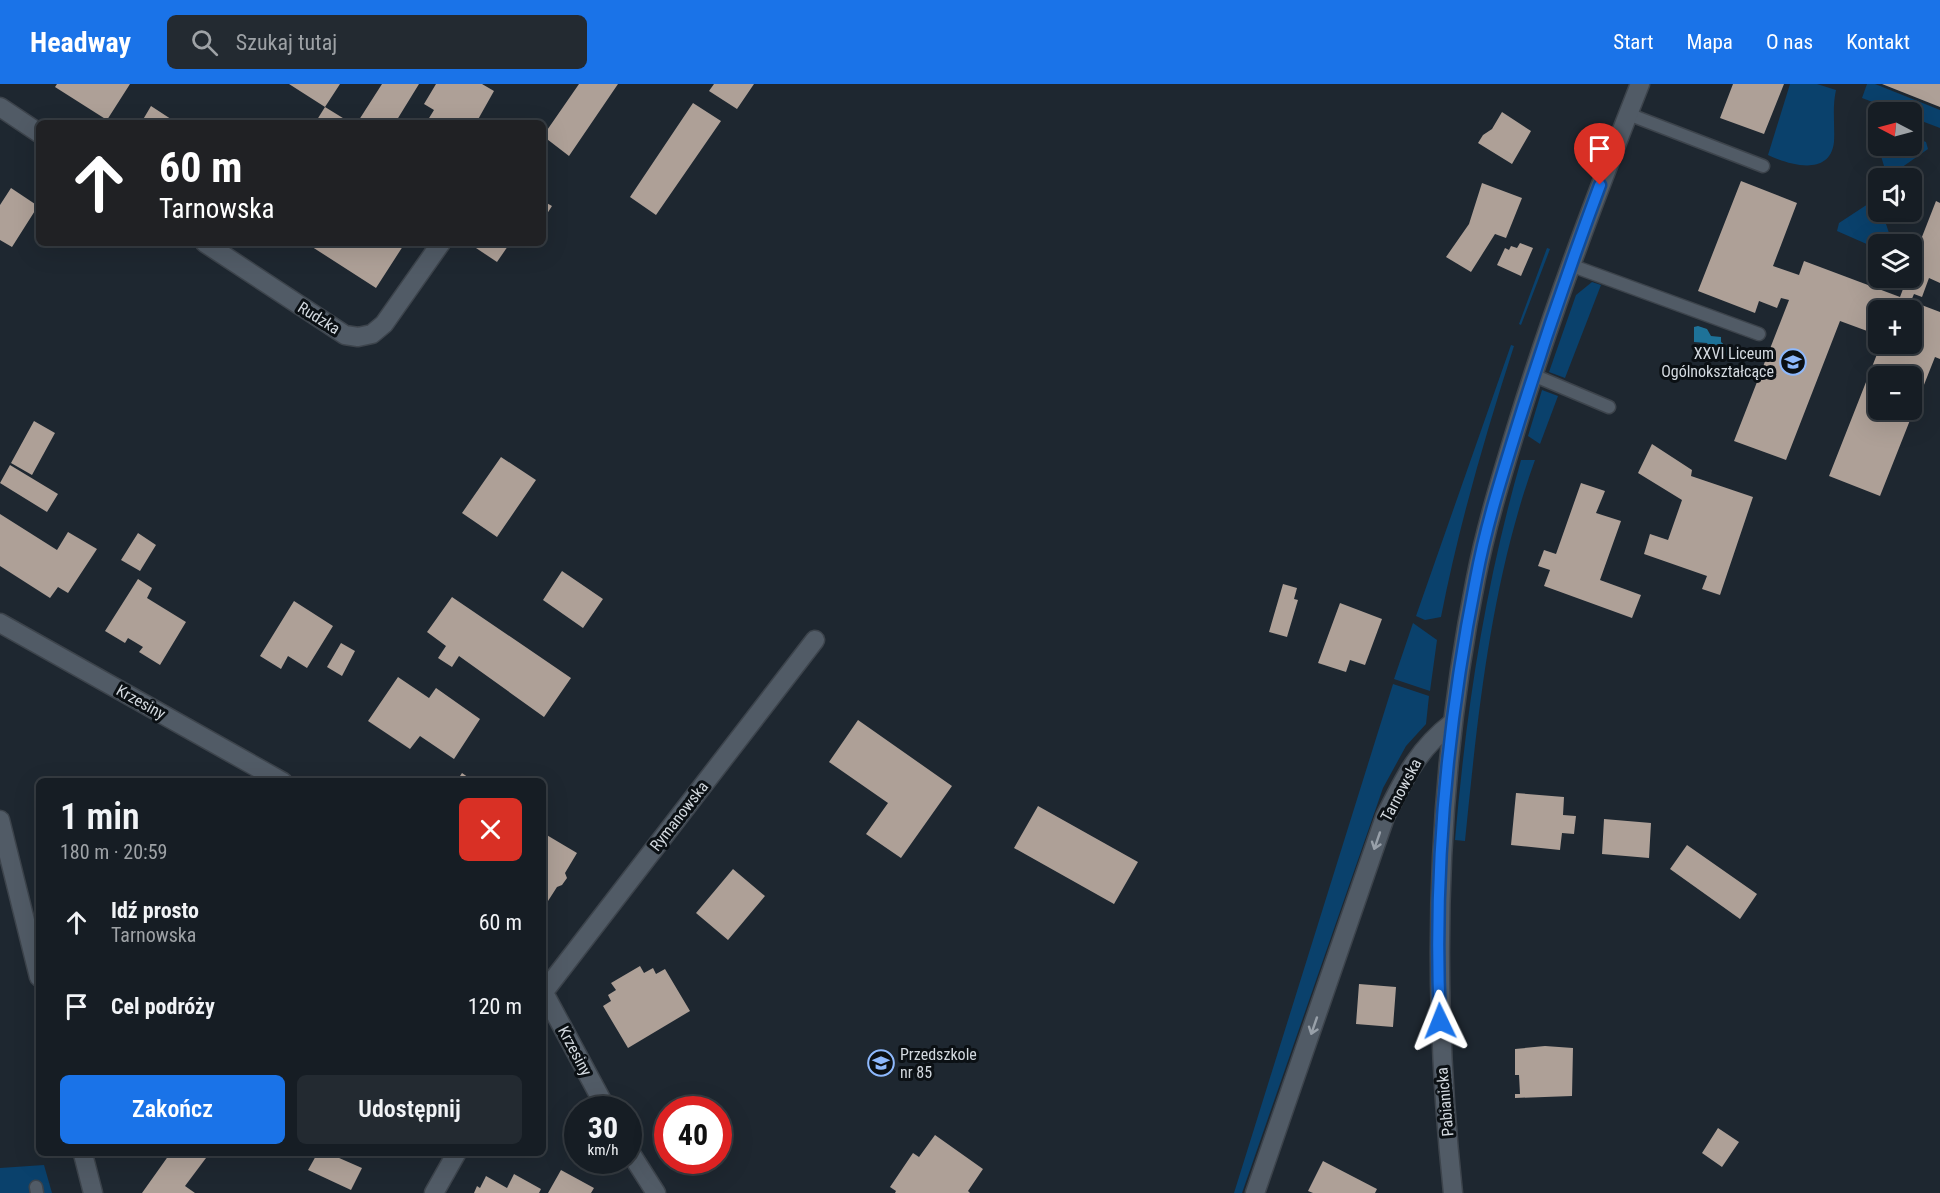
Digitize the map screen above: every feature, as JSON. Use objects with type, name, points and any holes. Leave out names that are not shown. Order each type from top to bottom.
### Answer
[{"type":"street","points":[[1452,723],[1476,578],[1498,491],[1533,375],[1570,265],[1640,84]]},
{"type":"street","points":[[0,107],[36,131]]},
{"type":"street","name":"Rudzka","points":[[210,246],[332,327],[358,337],[372,334],[384,324],[439,246]]},
{"type":"street","name":"Krzesiny","points":[[0,623],[276,778]]},
{"type":"street","name":"Rymanowska","points":[[546,988],[815,640]]},
{"type":"street","name":"Tarnowska","points":[[1255,1193],[1385,817],[1409,768],[1430,741],[1452,723]]},
{"type":"street","name":"Pabianicka","points":[[1452,723],[1438,899],[1443,1088],[1453,1193]]},
{"type":"street","points":[[0,820],[36,965]]},
{"type":"street","name":"Krzesiny","points":[[546,998],[599,1096]]},
{"type":"street","points":[[84,1156],[93,1193]]},
{"type":"street","points":[[435,1193],[455,1156]]},
{"type":"street","points":[[642,1171],[656,1193]]},
{"type":"lane","points":[[1628,114],[1763,166]]},
{"type":"lane","points":[[1570,265],[1759,334]]},
{"type":"lane","points":[[1533,375],[1609,406]]},
{"type":"shaded area","points":[[1790,84],[1817,84],[1836,90],[1834,142],[1831,153],[1825,160],[1816,164],[1796,164],[1768,155]]},
{"type":"shaded area","points":[[1867,84],[1875,84],[1920,102],[1873,102],[1862,98]]},
{"type":"shaded area","points":[[1922,103],[1940,110],[1940,128],[1922,121]]},
{"type":"shaded area","points":[[1922,140],[1926,142],[1928,149],[1922,153]]},
{"type":"shaded area","points":[[1881,156],[1918,156],[1901,168],[1884,166]]},
{"type":"shaded area","points":[[1868,204],[1868,222],[1885,222],[1889,234],[1868,234],[1868,245],[1837,231],[1839,223]]},
{"type":"shaded area","points":[[1547,248],[1550,249],[1521,325],[1519,324]]},
{"type":"shaded area","points":[[1592,282],[1601,285],[1565,378],[1549,372],[1576,295]]},
{"type":"shaded area","points":[[1694,327],[1707,329],[1711,336],[1721,337],[1721,342],[1728,348],[1728,355],[1721,360],[1717,359],[1707,343],[1694,342]]},
{"type":"shaded area","points":[[1511,345],[1514,346],[1473,481],[1441,617],[1425,620],[1416,616]]},
{"type":"shaded area","points":[[1542,390],[1558,396],[1540,444],[1528,436]]},
{"type":"shaded area","points":[[1521,460],[1535,460],[1507,553],[1488,648],[1465,841],[1455,840],[1471,696],[1487,601]]},
{"type":"shaded area","points":[[1413,623],[1437,640],[1430,691],[1394,679]]},
{"type":"shaded area","points":[[1393,684],[1429,696],[1426,724],[1406,746],[1383,788],[1242,1193],[1234,1193]]},
{"type":"shaded area","points":[[44,1165],[52,1193],[0,1193],[0,1168]]},
{"type":"building","points":[[57,84],[130,84],[107,120],[55,87]]},
{"type":"building","points":[[289,84],[340,84],[325,107]]},
{"type":"building","points":[[382,84],[419,84],[397,120],[359,120]]},
{"type":"building","points":[[436,84],[482,84],[494,91],[478,120],[428,120],[434,110],[424,104]]},
{"type":"building","points":[[579,84],[618,84],[569,156],[546,138],[546,132]]},
{"type":"building","points":[[714,84],[754,84],[737,109],[709,91]]},
{"type":"building","points":[[1733,84],[1784,84],[1764,134],[1720,118]]},
{"type":"building","points":[[1882,84],[1940,84],[1940,107]]},
{"type":"building","points":[[693,103],[721,121],[656,215],[630,197]]},
{"type":"building","points":[[151,106],[172,120],[143,120]]},
{"type":"building","points":[[325,107],[346,120],[317,120]]},
{"type":"building","points":[[1502,112],[1531,131],[1512,164],[1478,143],[1483,135],[1492,129]]},
{"type":"building","points":[[1741,181],[1797,203],[1773,266],[1799,275],[1804,261],[1868,285],[1868,288],[1876,288],[1900,297],[1903,289],[1900,288],[1922,288],[1922,237],[1936,201],[1940,203],[1940,283],[1929,278],[1922,297],[1914,294],[1911,300],[1868,300],[1868,331],[1840,321],[1786,460],[1734,441],[1789,300],[1781,298],[1777,308],[1759,301],[1755,313],[1698,291]]},
{"type":"building","points":[[1482,183],[1522,198],[1506,238],[1495,234],[1471,272],[1446,257],[1469,224]]},
{"type":"building","points":[[11,188],[36,205],[36,209],[12,247],[0,240],[0,205]]},
{"type":"building","points":[[546,203],[552,206],[546,215]]},
{"type":"building","points":[[1520,243],[1533,248],[1521,276],[1497,265],[1505,248],[1509,250],[1511,246],[1517,248]]},
{"type":"building","points":[[311,246],[403,246],[376,288]]},
{"type":"building","points":[[473,246],[508,246],[497,262]]},
{"type":"building","points":[[1922,305],[1940,312],[1940,359],[1935,357],[1922,390],[1922,366],[1872,366],[1877,354],[1922,354]]},
{"type":"building","points":[[1868,377],[1868,420],[1910,420],[1880,496],[1829,476]]},
{"type":"building","points":[[34,421],[55,433],[32,475],[11,463]]},
{"type":"building","points":[[1652,444],[1692,470],[1691,476],[1753,497],[1720,595],[1702,589],[1707,576],[1644,554],[1650,534],[1668,540],[1682,500],[1638,473]]},
{"type":"building","points":[[501,457],[536,480],[497,537],[462,513]]},
{"type":"building","points":[[10,465],[58,494],[47,512],[0,483]]},
{"type":"building","points":[[1581,483],[1605,491],[1596,513],[1621,521],[1600,580],[1641,595],[1632,618],[1544,586],[1550,570],[1538,566],[1544,550],[1556,554]]},
{"type":"building","points":[[0,514],[57,550],[68,532],[97,549],[68,593],[58,587],[50,598],[0,566]]},
{"type":"building","points":[[138,533],[156,545],[140,571],[121,560]]},
{"type":"building","points":[[562,571],[603,599],[583,628],[543,600]]},
{"type":"building","points":[[138,579],[152,588],[147,598],[186,622],[160,665],[139,652],[143,647],[128,638],[125,643],[105,631]]},
{"type":"building","points":[[1283,584],[1297,588],[1294,599],[1298,600],[1287,637],[1269,632]]},
{"type":"building","points":[[452,597],[571,678],[544,717],[459,656],[452,667],[438,658],[446,646],[427,632]]},
{"type":"building","points":[[294,601],[333,626],[307,668],[288,656],[281,669],[260,656]]},
{"type":"building","points":[[1340,603],[1382,619],[1365,665],[1350,660],[1346,672],[1318,663]]},
{"type":"building","points":[[341,643],[355,651],[342,676],[327,667]]},
{"type":"building","points":[[398,677],[429,698],[436,688],[480,719],[454,759],[420,736],[410,749],[368,721]]},
{"type":"building","points":[[858,720],[952,786],[901,858],[866,834],[888,803],[829,762]]},
{"type":"building","points":[[462,773],[469,778],[459,778]]},
{"type":"building","points":[[1516,793],[1564,797],[1563,815],[1576,816],[1574,834],[1562,833],[1560,850],[1511,845]]},
{"type":"building","points":[[1038,806],[1138,862],[1114,904],[1014,848]]},
{"type":"building","points":[[1604,819],[1651,823],[1649,858],[1602,854]]},
{"type":"building","points":[[546,835],[577,853],[565,873],[567,878],[562,885],[557,887],[548,901],[546,900]]},
{"type":"building","points":[[1687,845],[1757,894],[1740,919],[1670,869]]},
{"type":"building","points":[[733,869],[765,896],[728,940],[696,913]]},
{"type":"building","points":[[640,966],[644,973],[653,968],[656,974],[665,969],[690,1011],[628,1048],[603,1006],[611,1001],[608,995],[616,990],[611,983]]},
{"type":"building","points":[[1359,984],[1396,987],[1393,1027],[1356,1024]]},
{"type":"building","points":[[1545,1046],[1573,1048],[1572,1096],[1515,1098],[1515,1094],[1520,1094],[1519,1075],[1515,1075],[1515,1049]]},
{"type":"building","points":[[1718,1128],[1739,1142],[1722,1167],[1702,1153]]},
{"type":"building","points":[[935,1135],[983,1169],[968,1191],[970,1193],[895,1193],[896,1191],[890,1187],[913,1153],[919,1157]]},
{"type":"building","points":[[168,1156],[208,1156],[185,1186],[195,1193],[142,1193]]},
{"type":"building","points":[[316,1156],[335,1156],[362,1168],[351,1190],[308,1170]]},
{"type":"building","points":[[1323,1161],[1377,1189],[1375,1193],[1313,1193],[1308,1191]]},
{"type":"building","points":[[561,1170],[564,1174],[568,1174],[594,1188],[591,1193],[548,1193]]},
{"type":"building","points":[[514,1174],[541,1189],[539,1193],[474,1193],[477,1186],[480,1188],[486,1176],[507,1188]]},
{"type":"place","name":"XXVI Liceum Ogólnokształcące","points":[[1793,362]]},
{"type":"place","name":"Przedszkole nr 85","points":[[881,1063]]},
{"type":"route","points":[[1440,1021],[1438,899],[1445,792],[1452,723],[1476,578],[1489,523],[1541,346],[1600,185]]}]
